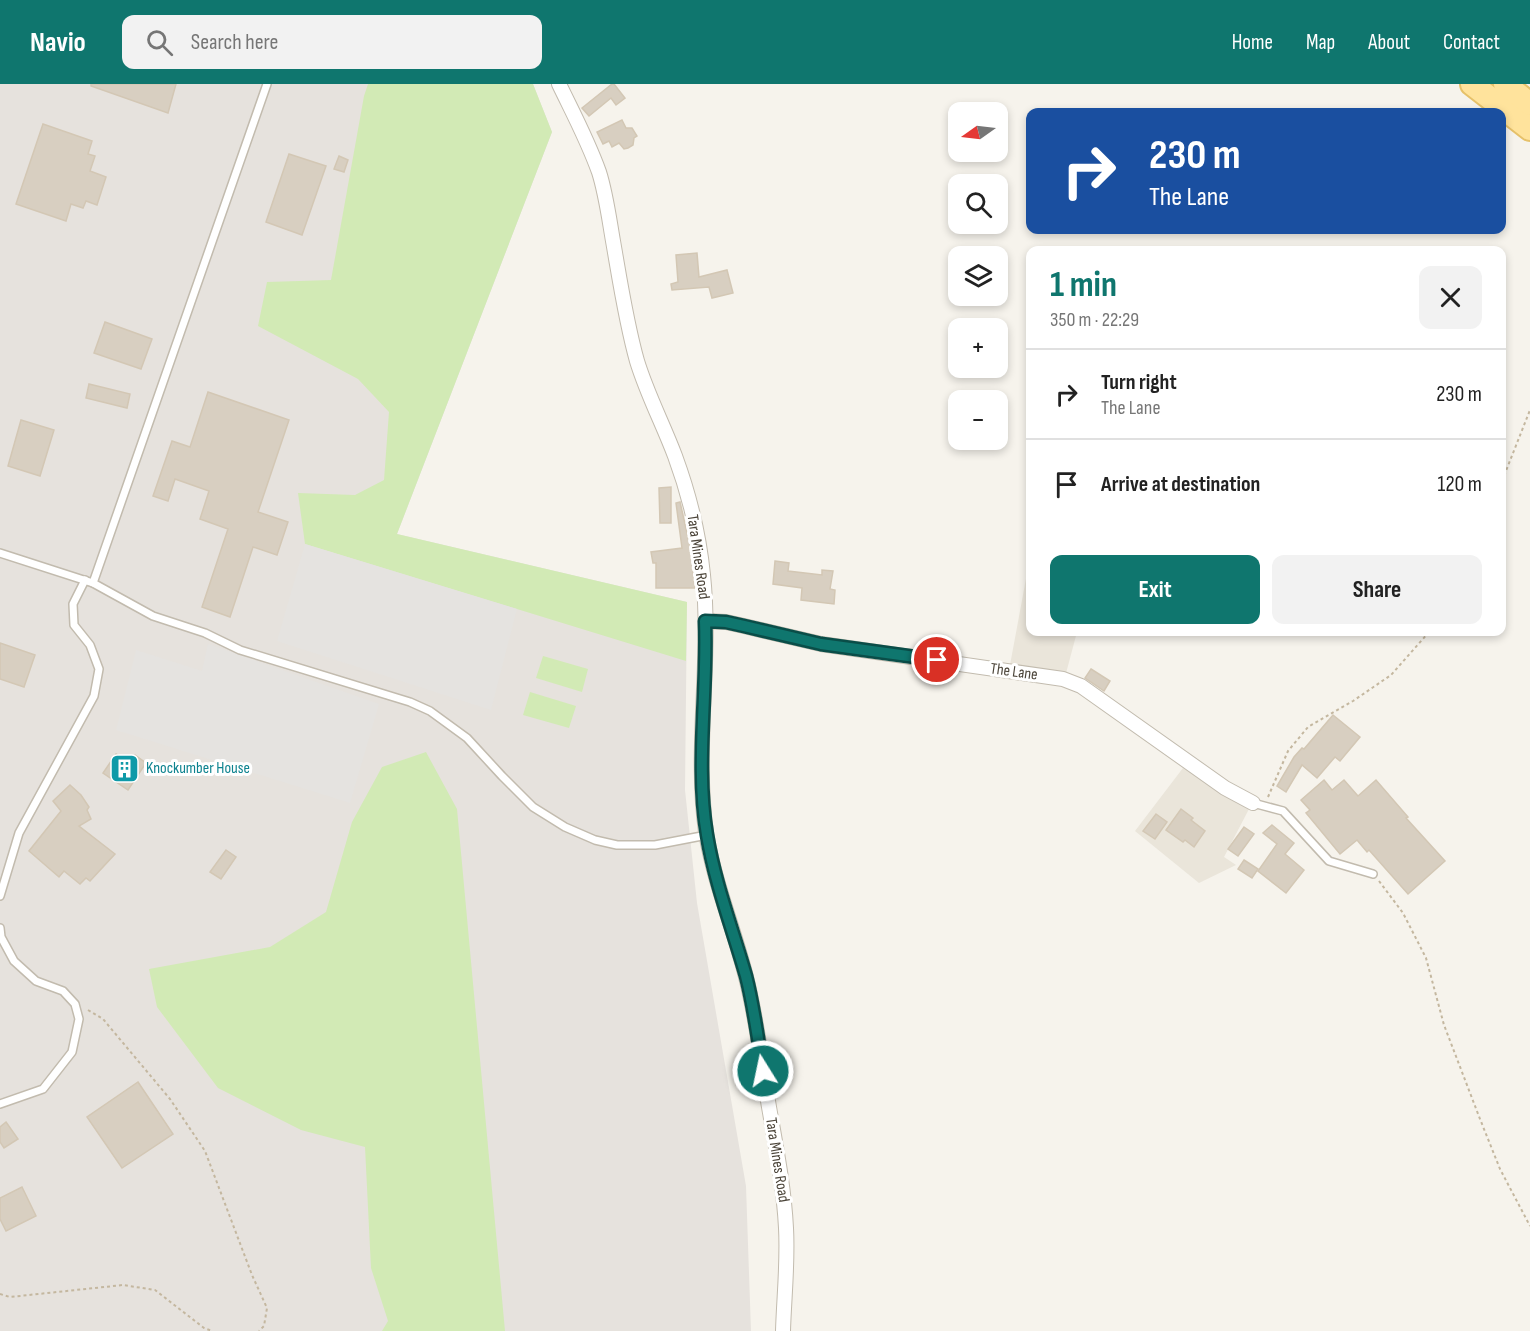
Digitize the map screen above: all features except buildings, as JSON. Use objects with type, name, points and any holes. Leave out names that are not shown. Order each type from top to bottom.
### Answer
[{"type":"main road","points":[[1472,84],[1503,108]]},
{"type":"main road","points":[[1505,84],[1530,104]]},
{"type":"main road","points":[[1506,110],[1530,129]]},
{"type":"street","name":"Tara Mines Road","points":[[559,84],[599,172],[636,358],[676,458],[697,531],[703,572],[705,621],[704,809],[707,835],[719,886],[747,980],[779,1166],[786,1233],[783,1331]]},
{"type":"street","name":"The Lane","points":[[705,621],[726,622],[821,644],[1063,679],[1081,686],[1225,788],[1253,802]]},
{"type":"lane","points":[[93,583],[267,84]]},
{"type":"lane","points":[[0,553],[93,583],[153,616],[205,633],[240,650],[410,702],[430,711],[467,738],[533,807],[566,827],[595,840],[617,844],[656,845],[707,835]]},
{"type":"lane","points":[[0,896],[19,833],[94,696],[99,669],[90,645],[74,625],[73,604],[85,580]]},
{"type":"lane","points":[[1253,802],[1283,812],[1329,861],[1373,874]]},
{"type":"lane","points":[[0,928],[1,937],[14,962],[36,981],[63,991],[75,1004],[79,1019],[72,1052],[43,1089],[0,1104]]},
{"type":"path","points":[[1506,471],[1530,410]]},
{"type":"path","points":[[1253,802],[1266,800],[1288,751],[1308,727],[1353,702],[1391,675],[1426,636]]},
{"type":"path","points":[[1373,874],[1403,913],[1426,958],[1444,1025],[1480,1119],[1500,1169],[1530,1226]]},
{"type":"path","points":[[75,1004],[103,1019],[170,1099],[205,1151],[252,1275],[267,1308],[264,1326],[260,1331]]},
{"type":"path","points":[[0,1294],[10,1297],[123,1285],[155,1290],[204,1328],[212,1331]]},
{"type":"shaded area","points":[[0,84],[533,84],[552,132],[397,534],[687,602],[685,790],[697,903],[746,1186],[751,1331],[0,1331]]},
{"type":"shaded area","points":[[305,544],[517,609],[491,710],[277,641]]},
{"type":"shaded area","points":[[1026,579],[1026,636],[1076,636],[1065,677],[1010,665]]},
{"type":"shaded area","points":[[208,644],[379,704],[350,803],[116,730],[136,650],[202,671]]},
{"type":"shaded area","points":[[1183,768],[1249,809],[1224,857],[1236,865],[1199,883],[1135,831]]},
{"type":"green space","points":[[368,84],[533,84],[552,132],[397,534],[687,602],[686,661],[305,544],[298,493],[355,495],[384,480],[389,412],[358,379],[258,326],[267,282],[331,280]]},
{"type":"green space","points":[[543,656],[588,669],[582,692],[536,678]]},
{"type":"green space","points":[[530,692],[576,706],[569,728],[523,715]]},
{"type":"green space","points":[[426,752],[457,809],[505,1331],[382,1331],[388,1321],[371,1268],[365,1147],[301,1130],[218,1088],[157,1007],[149,969],[270,947],[326,912],[352,822],[382,767]]},
{"type":"place","name":"Knockumber House","points":[[125,768]]},
{"type":"route","points":[[763,1071],[747,980],[719,886],[707,835],[703,775],[705,621],[726,622],[821,644],[937,660]]}]
